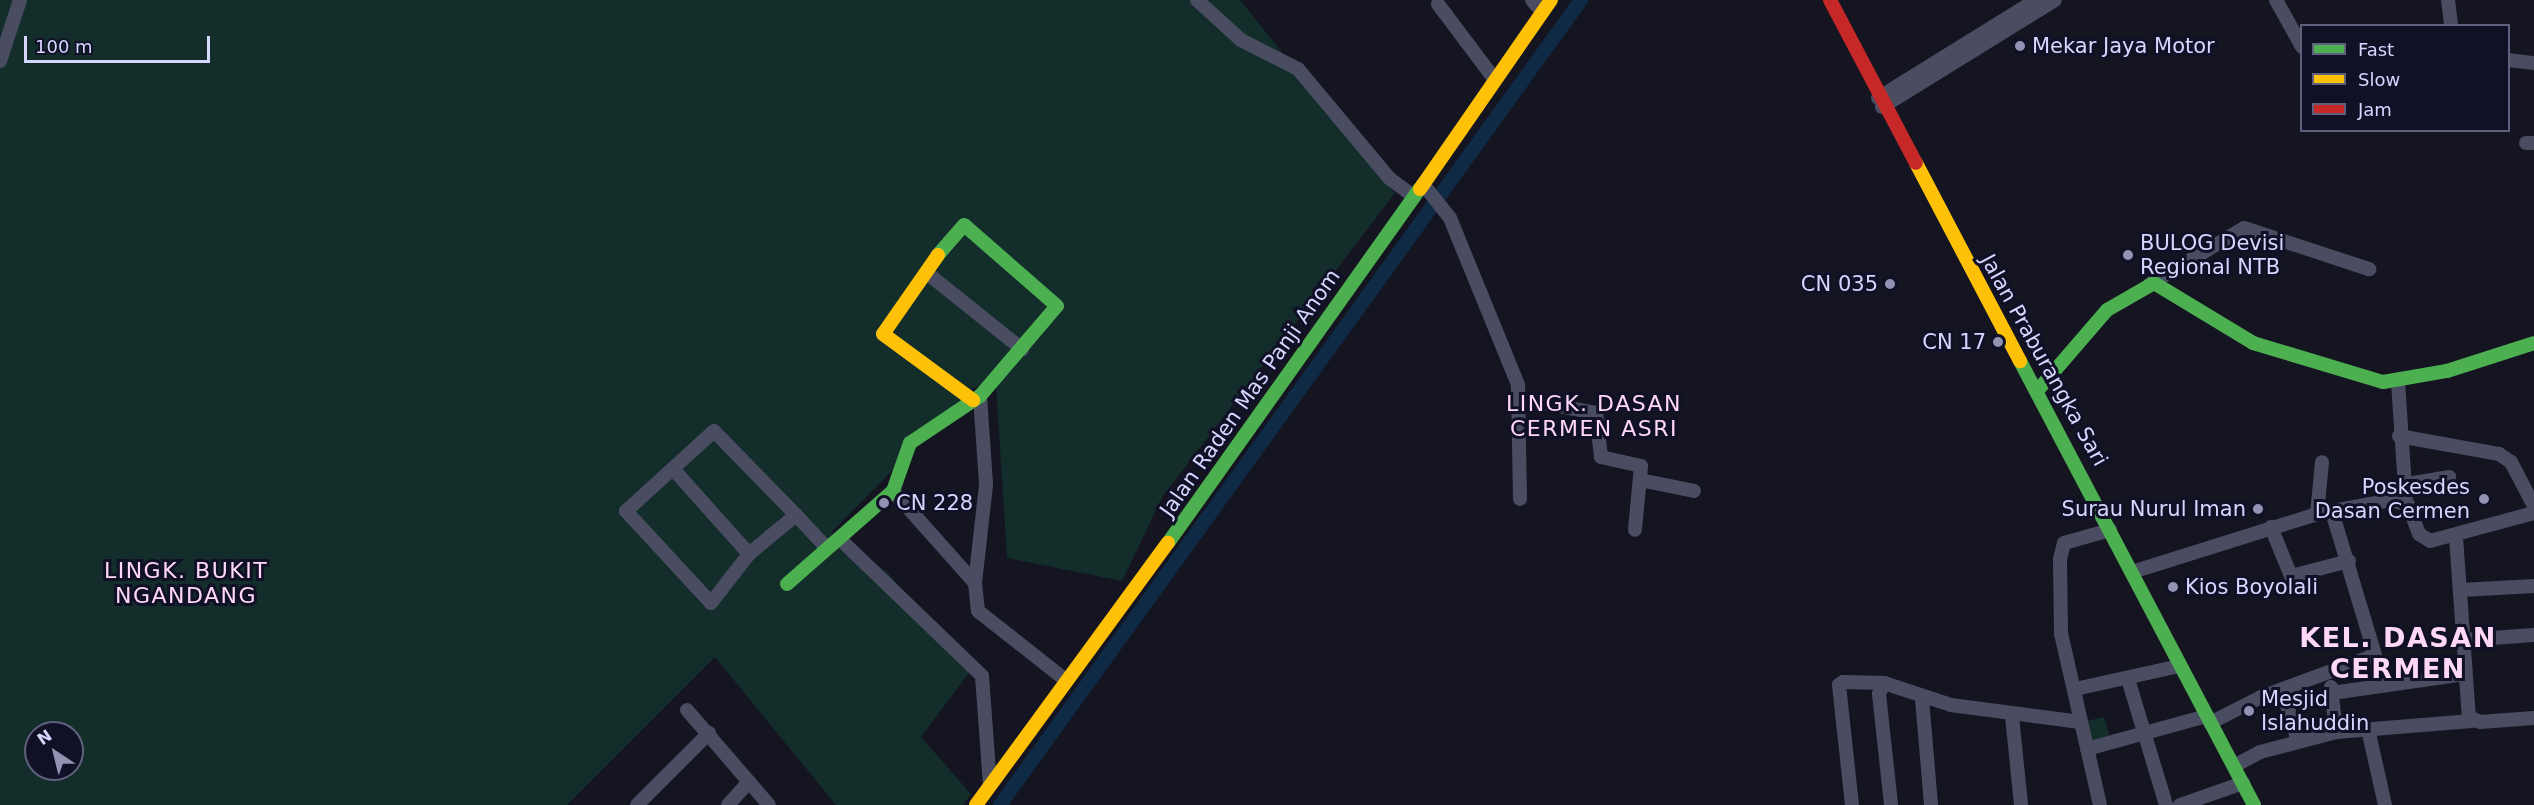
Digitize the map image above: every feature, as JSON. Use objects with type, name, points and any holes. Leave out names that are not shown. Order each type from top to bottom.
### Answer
[{"type":"street","points":[[0,61],[20,0]]},
{"type":"street","points":[[1197,0],[1232,33],[1298,69],[1389,178],[1414,197]]},
{"type":"street","points":[[1532,0],[1542,12]]},
{"type":"street","name":"Jalan Raden Mas Panji Anom","points":[[976,805],[1414,197],[1433,192],[1495,80],[1551,0]]},
{"type":"street","name":"Jalan Praburangka Sari","points":[[1830,0],[1880,102],[2038,390],[2254,805]]},
{"type":"street","points":[[1880,102],[2036,0]]},
{"type":"street","points":[[1880,102],[2055,0]]},
{"type":"street","points":[[2283,0],[2276,0],[2300,45]]},
{"type":"street","points":[[2451,0],[2451,24]]},
{"type":"street","points":[[1438,4],[1495,80]]},
{"type":"street","points":[[2510,60],[2534,63]]},
{"type":"street","points":[[1433,192],[1488,306],[1520,399],[1520,499]]},
{"type":"street","points":[[787,584],[825,546],[893,490],[910,443],[977,398],[1022,349],[1057,305],[972,230],[959,227],[884,329],[884,337],[977,398]]},
{"type":"street","points":[[2038,390],[2102,314],[2244,228],[2369,268]]},
{"type":"street","points":[[927,273],[1022,349]]},
{"type":"street","points":[[2150,284],[2165,285],[2220,324],[2271,350],[2398,382],[2534,343]]},
{"type":"street","points":[[2398,382],[2402,485],[2406,503],[2425,539],[2456,537],[2534,513]]},
{"type":"street","points":[[977,398],[986,485],[975,583],[983,619],[1067,681]]},
{"type":"street","points":[[1520,399],[1596,413],[1601,457],[1639,465],[1640,480],[1635,530]]},
{"type":"street","points":[[796,515],[749,554],[711,603],[627,517],[628,507],[674,470],[714,431],[796,515],[825,546]]},
{"type":"street","points":[[2399,436],[2499,454],[2511,462],[2534,506]]},
{"type":"street","points":[[2317,514],[2322,462]]},
{"type":"street","points":[[674,470],[749,554]]},
{"type":"street","points":[[2402,485],[2449,477]]},
{"type":"street","points":[[1640,480],[1694,490]]},
{"type":"street","points":[[893,490],[975,583]]},
{"type":"street","points":[[2132,572],[2317,514],[2391,500],[2406,503]]},
{"type":"street","points":[[2087,749],[2144,732],[2208,719],[2376,653],[2332,512]]},
{"type":"street","points":[[2271,528],[2291,576],[2349,561]]},
{"type":"street","points":[[2100,805],[2061,634],[2061,545],[2110,530]]},
{"type":"street","points":[[2456,537],[2465,674],[2472,721]]},
{"type":"street","points":[[845,544],[982,676],[990,785]]},
{"type":"street","points":[[2461,590],[2534,586]]},
{"type":"street","points":[[2464,640],[2534,635]]},
{"type":"street","points":[[2075,689],[2180,666]]},
{"type":"street","points":[[2328,673],[2336,732]]},
{"type":"street","points":[[2332,693],[2465,674]]},
{"type":"street","points":[[2128,679],[2166,805]]},
{"type":"street","points":[[1852,805],[1839,686],[1884,683],[1922,699],[2012,716],[2080,722]]},
{"type":"street","points":[[1884,683],[1879,694],[1891,805]]},
{"type":"street","points":[[2282,689],[2298,741]]},
{"type":"street","points":[[1922,699],[1931,805]]},
{"type":"street","points":[[687,710],[769,805]]},
{"type":"street","points":[[2012,716],[2021,805]]},
{"type":"street","points":[[2234,766],[2298,741],[2336,732],[2534,718]]},
{"type":"street","points":[[2368,729],[2385,805]]},
{"type":"street","points":[[637,805],[709,733]]},
{"type":"street","points":[[728,805],[749,782]]},
{"type":"street","points":[[2180,805],[2243,783]]},
{"type":"green space","points":[[0,0],[1240,0],[1395,193],[1163,496],[1122,581],[1007,558],[996,385],[973,388],[831,533],[887,572],[971,670],[921,737],[971,794],[963,805],[836,805],[715,657],[567,805],[0,805]]},
{"type":"green space","points":[[2104,717],[2111,740],[2088,747],[2082,722]]},
{"type":"waterway","points":[[1000,805],[1581,0]]},
{"type":"traffic: fast","points":[[1168,543],[1420,189]]},
{"type":"traffic: fast","points":[[787,584],[893,491],[910,443],[980,396],[1057,306],[964,225],[938,255]]},
{"type":"traffic: fast","points":[[2038,390],[2107,310],[2154,283],[2253,343],[2383,382],[2447,371],[2534,343]]},
{"type":"traffic: fast","points":[[2020,361],[2254,805]]},
{"type":"traffic: slow","points":[[1420,189],[1551,0]]},
{"type":"traffic: slow","points":[[1916,163],[2020,361]]},
{"type":"traffic: slow","points":[[938,255],[883,334],[973,400]]},
{"type":"traffic: slow","points":[[976,805],[1168,543]]},
{"type":"traffic: jam","points":[[1830,0],[1916,163]]},
{"type":"place","name":"Mekar Jaya Motor","points":[[2020,46]]},
{"type":"place","name":"BULOG Devisi Regional NTB","points":[[2128,255]]},
{"type":"place","name":"CN 035","points":[[1890,284]]},
{"type":"place","name":"CN 17","points":[[1998,342]]},
{"type":"place","name":"Poskesdes Dasan Cermen","points":[[2484,499]]},
{"type":"place","name":"CN 228","points":[[884,503]]},
{"type":"place","name":"Surau Nurul Iman","points":[[2258,509]]},
{"type":"place","name":"Kios Boyolali","points":[[2173,587]]},
{"type":"place","name":"Mesjid Islahuddin","points":[[2249,711]]},
{"type":"district","name":"LINGK. DASAN CERMEN ASRI","points":[[1594,416]]},
{"type":"district","name":"LINGK. BUKIT NGANDANG","points":[[186,582]]},
{"type":"district","name":"KEL. DASAN CERMEN","points":[[2398,652]]}]
